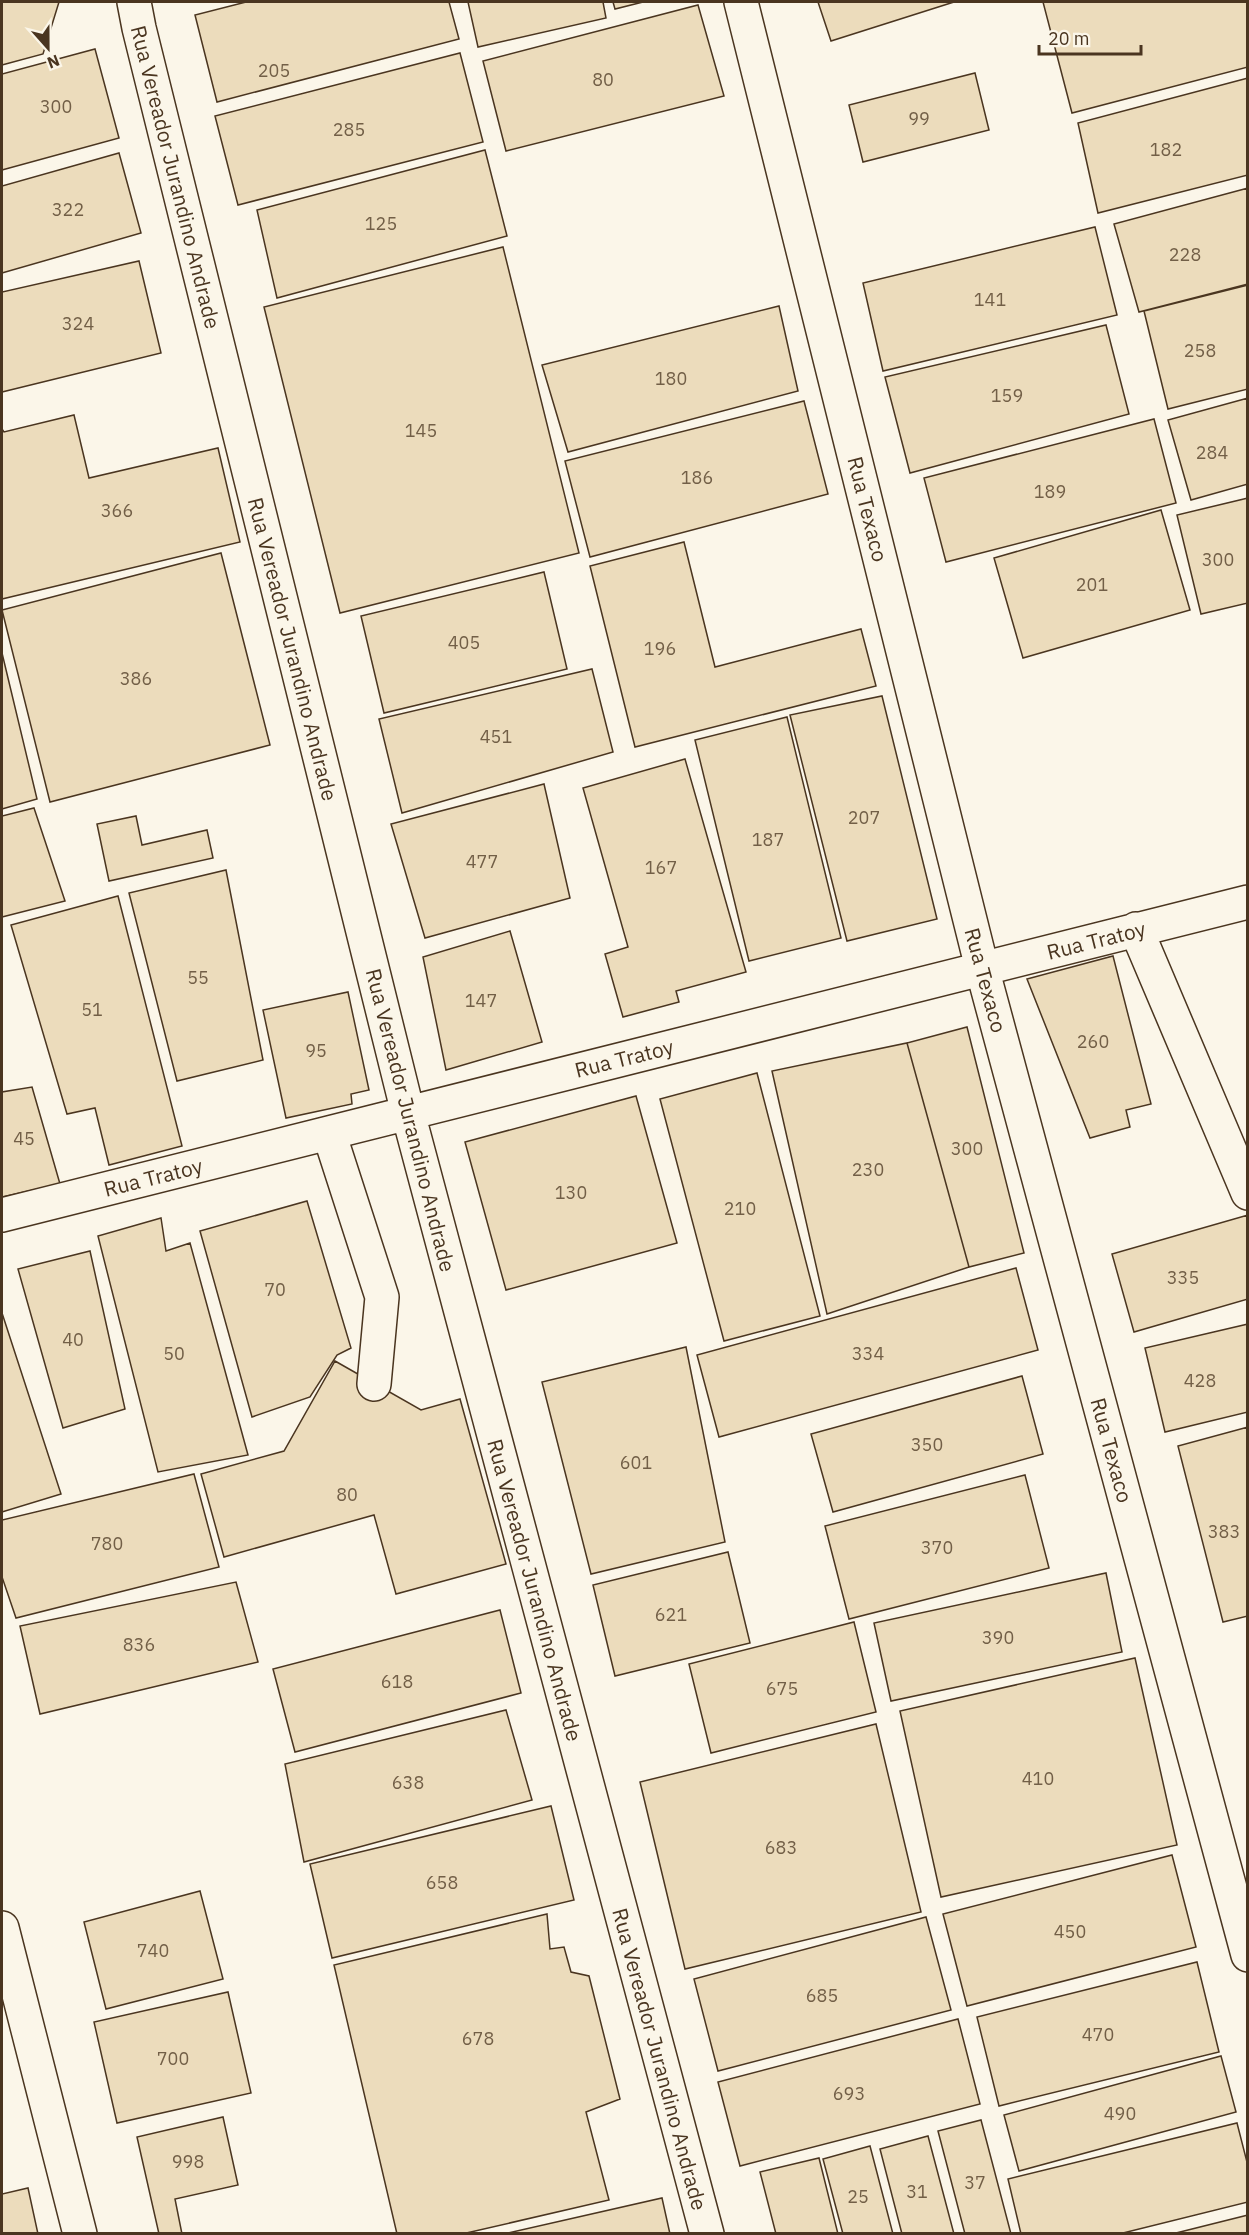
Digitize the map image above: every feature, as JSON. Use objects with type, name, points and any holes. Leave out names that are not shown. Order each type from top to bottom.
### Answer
[{"type":"street","name":"Rua Vereador Jurandino Andrade","points":[[135,2],[139,28],[408,1113],[707,2234]]},
{"type":"street","name":"Rua Texaco","points":[[741,2],[982,968],[1248,1955]]},
{"type":"street","name":"Rua Tratoy","points":[[2,1215],[1248,902]]},
{"type":"street","points":[[1137,929],[1248,1193]]},
{"type":"street","points":[[329,1133],[382,1297],[374,1384]]},
{"type":"street","points":[[2,1928],[80,2234]]},
{"type":"building","points":[[2,2],[59,2],[43,54],[2,65]]},
{"type":"building","points":[[246,2],[449,2],[459,39],[217,102],[195,15]]},
{"type":"building","points":[[468,2],[603,2],[606,18],[478,47]]},
{"type":"building","points":[[613,2],[643,2],[615,9]]},
{"type":"building","points":[[818,2],[954,2],[831,41]]},
{"type":"building","points":[[1043,2],[1248,2],[1248,67],[1072,113]]},
{"type":"building","points":[[698,5],[724,96],[506,151],[483,61]]},
{"type":"building","points":[[95,49],[119,138],[2,170],[2,74]]},
{"type":"building","points":[[460,53],[483,142],[238,205],[215,116]]},
{"type":"building","points":[[975,73],[989,130],[863,162],[849,105]]},
{"type":"building","points":[[1248,78],[1248,175],[1098,213],[1078,123]]},
{"type":"building","points":[[485,150],[507,236],[277,298],[257,210]]},
{"type":"building","points":[[119,153],[141,233],[2,273],[2,186]]},
{"type":"building","points":[[1248,188],[1248,284],[1139,312],[1114,224]]},
{"type":"building","points":[[1095,227],[1117,315],[883,371],[863,283]]},
{"type":"building","points":[[503,247],[579,553],[340,613],[264,307]]},
{"type":"building","points":[[139,261],[161,353],[2,392],[2,292]]},
{"type":"building","points":[[1248,285],[1248,389],[1168,409],[1144,311]]},
{"type":"building","points":[[779,306],[798,391],[568,452],[542,365]]},
{"type":"building","points":[[1106,325],[1129,414],[910,473],[885,377]]},
{"type":"building","points":[[1248,398],[1248,484],[1191,500],[1168,420]]},
{"type":"building","points":[[804,401],[828,494],[590,557],[565,461]]},
{"type":"building","points":[[74,415],[89,478],[218,448],[240,542],[2,599],[2,429],[4,432]]},
{"type":"building","points":[[1154,419],[1176,503],[946,562],[924,478]]},
{"type":"building","points":[[1248,498],[1248,603],[1201,614],[1177,515]]},
{"type":"building","points":[[1161,510],[1190,610],[1023,658],[994,558]]},
{"type":"building","points":[[684,542],[715,667],[861,629],[876,686],[635,747],[590,566]]},
{"type":"building","points":[[221,553],[270,745],[50,802],[2,610]]},
{"type":"building","points":[[544,572],[567,669],[384,713],[361,616]]},
{"type":"building","points":[[2,653],[37,799],[2,809]]},
{"type":"building","points":[[592,669],[613,752],[402,813],[379,719]]},
{"type":"building","points":[[882,696],[937,919],[847,941],[790,715]]},
{"type":"building","points":[[787,717],[841,938],[749,961],[695,740]]},
{"type":"building","points":[[685,759],[746,972],[676,991],[679,1002],[623,1017],[605,954],[628,947],[583,788]]},
{"type":"building","points":[[544,784],[570,898],[425,938],[391,824]]},
{"type":"building","points":[[34,808],[65,901],[2,917],[2,816]]},
{"type":"building","points":[[136,816],[142,845],[207,830],[213,858],[109,881],[97,824]]},
{"type":"building","points":[[226,870],[263,1060],[177,1081],[129,893]]},
{"type":"building","points":[[118,896],[182,1146],[109,1165],[95,1108],[67,1114],[11,925]]},
{"type":"building","points":[[510,931],[542,1042],[446,1070],[423,957]]},
{"type":"building","points":[[1113,956],[1151,1104],[1126,1110],[1130,1127],[1090,1138],[1027,979]]},
{"type":"building","points":[[348,992],[369,1090],[351,1094],[352,1104],[286,1118],[263,1010]]},
{"type":"building","points":[[967,1027],[1024,1253],[969,1267],[907,1043]]},
{"type":"building","points":[[907,1043],[969,1267],[827,1314],[772,1071]]},
{"type":"building","points":[[757,1073],[820,1316],[724,1341],[660,1099]]},
{"type":"building","points":[[32,1087],[60,1184],[2,1197],[2,1092]]},
{"type":"building","points":[[636,1096],[677,1243],[506,1290],[465,1142]]},
{"type":"building","points":[[307,1201],[351,1348],[337,1355],[310,1397],[252,1417],[200,1231]]},
{"type":"building","points":[[1248,1215],[1248,1299],[1134,1332],[1112,1254]]},
{"type":"building","points":[[161,1218],[166,1251],[190,1243],[248,1455],[158,1472],[98,1236]]},
{"type":"building","points":[[90,1251],[125,1409],[63,1428],[18,1269]]},
{"type":"building","points":[[1016,1268],[1038,1350],[719,1437],[697,1355]]},
{"type":"building","points":[[2,1313],[61,1494],[2,1512]]},
{"type":"building","points":[[1248,1324],[1248,1412],[1165,1432],[1145,1348]]},
{"type":"building","points":[[686,1347],[725,1542],[591,1574],[542,1382]]},
{"type":"building","points":[[335,1361],[421,1410],[460,1399],[506,1564],[396,1594],[374,1515],[224,1557],[201,1474],[284,1451]]},
{"type":"building","points":[[1022,1376],[1043,1454],[833,1512],[811,1434]]},
{"type":"building","points":[[1248,1427],[1248,1616],[1223,1622],[1178,1446]]},
{"type":"building","points":[[194,1474],[219,1567],[16,1618],[2,1577],[2,1520]]},
{"type":"building","points":[[1025,1475],[1049,1568],[849,1619],[825,1526]]},
{"type":"building","points":[[728,1552],[750,1643],[615,1676],[593,1585]]},
{"type":"building","points":[[1106,1573],[1122,1652],[891,1701],[874,1623]]},
{"type":"building","points":[[236,1582],[258,1662],[40,1714],[20,1626]]},
{"type":"building","points":[[500,1610],[521,1693],[295,1752],[273,1669]]},
{"type":"building","points":[[854,1622],[876,1712],[711,1753],[689,1664]]},
{"type":"building","points":[[1135,1658],[1177,1845],[941,1897],[900,1711]]},
{"type":"building","points":[[506,1710],[532,1800],[304,1862],[285,1764]]},
{"type":"building","points":[[876,1724],[921,1912],[685,1969],[640,1782]]},
{"type":"building","points":[[551,1806],[574,1900],[332,1958],[310,1864]]},
{"type":"building","points":[[1172,1855],[1196,1947],[967,2006],[943,1914]]},
{"type":"building","points":[[200,1891],[223,1979],[106,2009],[84,1922]]},
{"type":"building","points":[[547,1914],[550,1949],[564,1947],[571,1972],[589,1976],[620,2099],[586,2112],[609,2200],[462,2234],[397,2234],[334,1965]]},
{"type":"building","points":[[926,1917],[951,2010],[718,2071],[694,1979]]},
{"type":"building","points":[[1197,1962],[1219,2052],[999,2106],[977,2017]]},
{"type":"building","points":[[228,1992],[251,2093],[117,2123],[94,2022]]},
{"type":"building","points":[[958,2019],[980,2104],[740,2166],[718,2082]]},
{"type":"building","points":[[1221,2056],[1236,2112],[1019,2171],[1004,2115]]},
{"type":"building","points":[[223,2117],[238,2185],[175,2199],[182,2234],[159,2234],[137,2137]]},
{"type":"building","points":[[981,2120],[1011,2234],[965,2234],[938,2131]]},
{"type":"building","points":[[1237,2123],[1248,2166],[1248,2202],[1119,2234],[1021,2234],[1008,2179]]},
{"type":"building","points":[[928,2136],[954,2234],[902,2234],[880,2149]]},
{"type":"building","points":[[870,2146],[893,2234],[843,2234],[823,2159]]},
{"type":"building","points":[[819,2158],[838,2234],[776,2234],[760,2172]]},
{"type":"building","points":[[28,2188],[38,2234],[2,2234],[2,2194]]},
{"type":"building","points":[[662,2198],[670,2234],[504,2234]]},
{"type":"building","points":[[1248,2215],[1248,2234],[1172,2234]]}]
